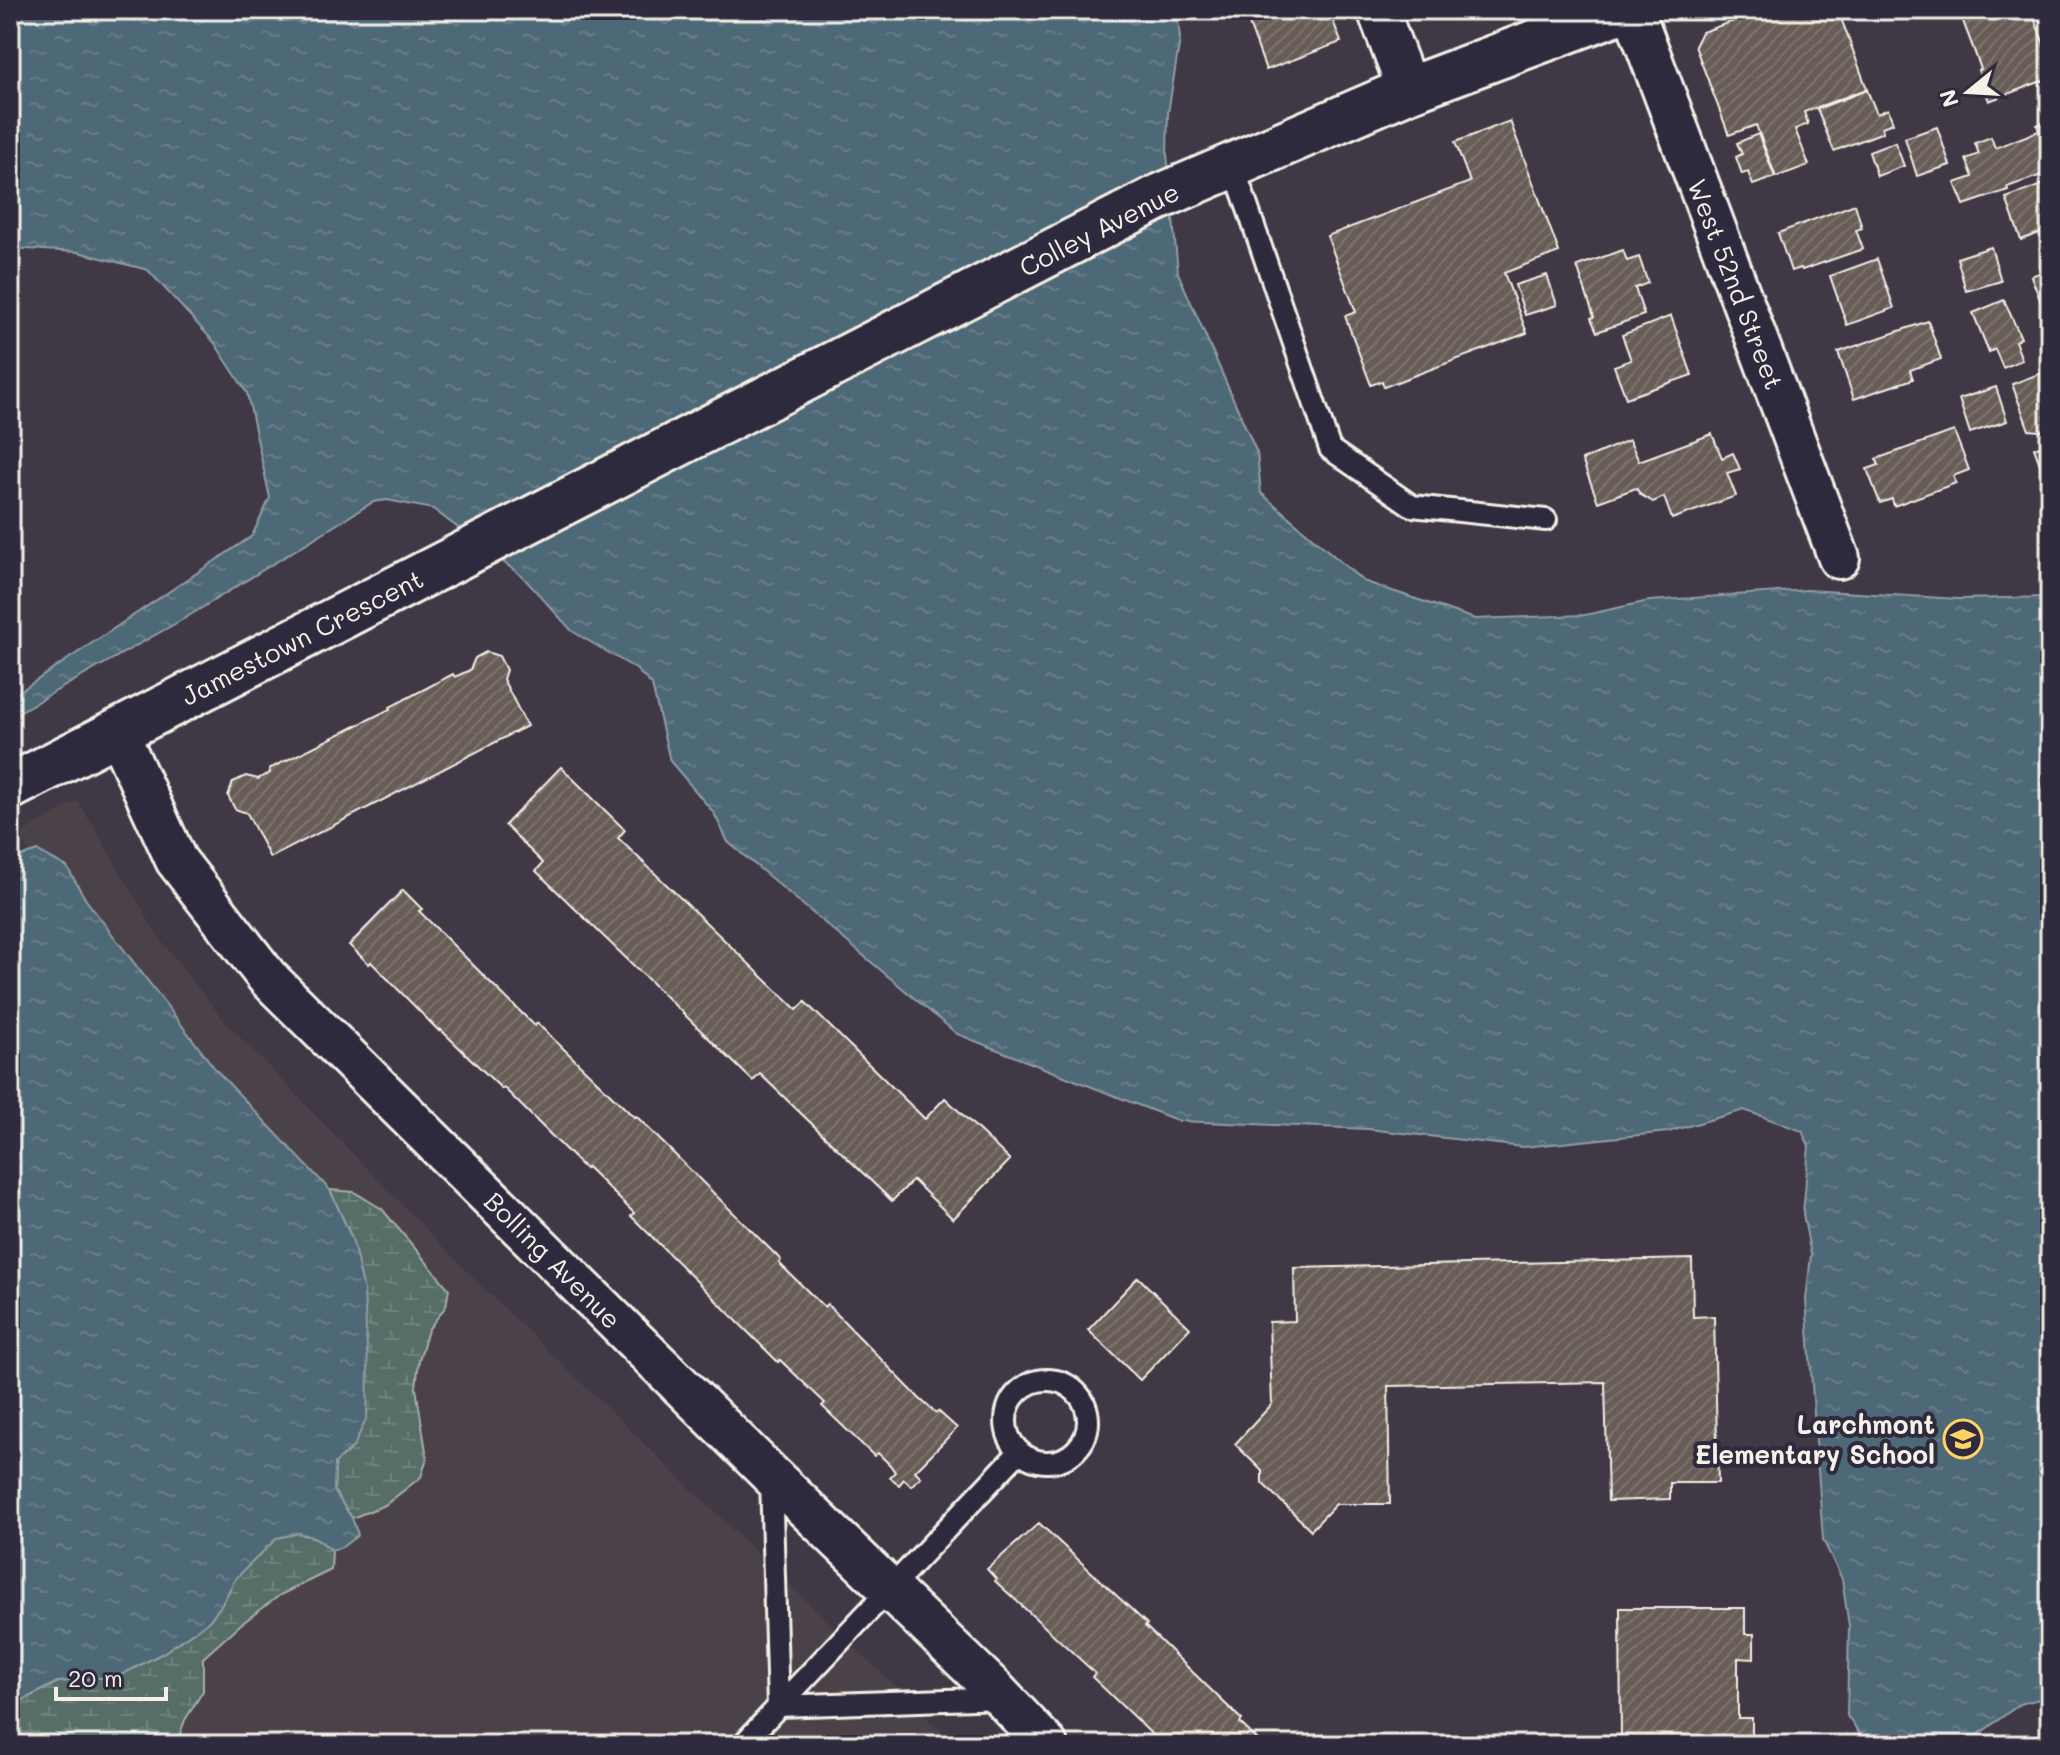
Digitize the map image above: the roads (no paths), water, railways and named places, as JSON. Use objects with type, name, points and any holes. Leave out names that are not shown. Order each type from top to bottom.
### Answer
[{"type":"main road","name":"Colley Avenue","points":[[595,487],[1157,198],[1408,90],[1622,10]]},
{"type":"main road","name":"Jamestown Crescent","points":[[10,787],[595,487]]},
{"type":"street","points":[[1378,10],[1408,90]]},
{"type":"street","name":"West 52nd Street","points":[[1633,10],[1839,558]]},
{"type":"street","name":"Bolling Avenue","points":[[117,731],[176,860],[267,977],[1047,1745]]},
{"type":"lane","points":[[1233,165],[1330,449],[1412,506],[1546,520]]},
{"type":"lane","points":[[1049,1380],[1075,1391],[1084,1403],[1088,1416],[1087,1431],[1072,1454],[1059,1461],[1045,1463],[1031,1460],[1019,1452],[1006,1427],[1007,1412],[1022,1389],[1035,1382],[1049,1380]]},
{"type":"lane","points":[[742,1745],[888,1587],[1019,1452]]},
{"type":"lane","points":[[771,1475],[778,1706]]},
{"type":"lane","points":[[778,1706],[1002,1698]]},
{"type":"water","points":[[10,10],[1177,10],[1180,39],[1168,113],[1167,154],[1178,273],[1257,453],[1261,493],[1363,581],[1475,619],[1585,615],[1649,601],[1807,590],[1959,599],[2050,597],[2050,1705],[2039,1699],[2020,1704],[1964,1745],[1860,1745],[1859,1733],[1847,1716],[1849,1626],[1842,1579],[1823,1540],[1806,1300],[1811,1255],[1803,1214],[1809,1146],[1802,1131],[1744,1110],[1668,1132],[1523,1147],[1368,1129],[1179,1121],[957,1034],[728,842],[714,813],[670,761],[652,685],[636,669],[572,631],[523,577],[433,509],[387,500],[373,502],[187,617],[10,717],[10,698],[252,536],[270,498],[247,393],[214,342],[148,270],[78,252],[10,248]]},
{"type":"water","points":[[38,851],[67,867],[86,900],[216,1070],[330,1190],[352,1239],[364,1290],[367,1417],[354,1446],[335,1463],[334,1491],[352,1518],[358,1535],[332,1550],[316,1538],[299,1533],[277,1538],[235,1579],[209,1621],[163,1653],[119,1676],[57,1682],[10,1707],[10,860]]},
{"type":"place","name":"Larchmont Elementary School","points":[[1963,1439]]}]
